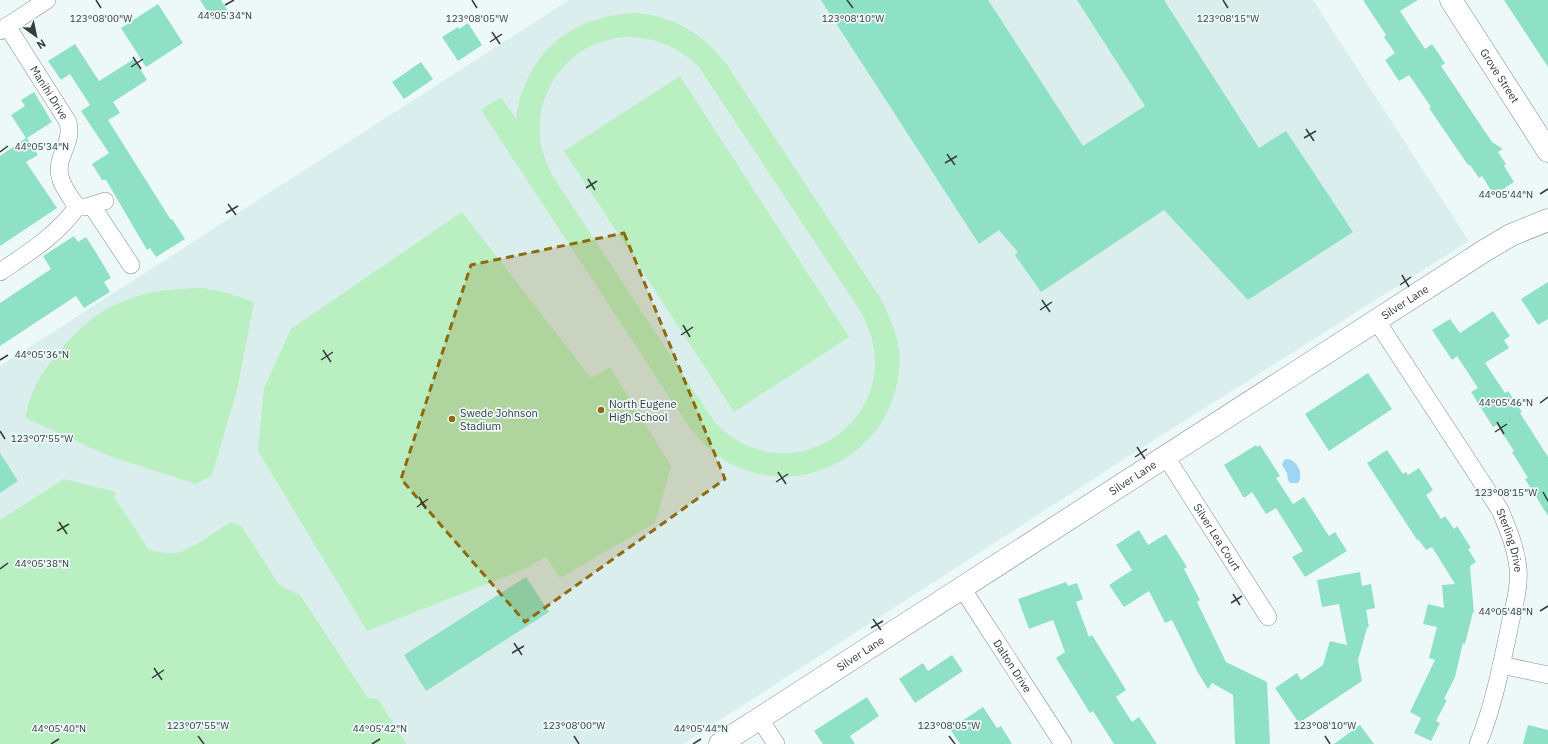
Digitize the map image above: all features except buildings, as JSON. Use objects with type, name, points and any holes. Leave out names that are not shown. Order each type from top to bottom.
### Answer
[{"type":"street","points":[[4,28],[48,0]]},
{"type":"street","name":"Grove Street","points":[[1451,0],[1548,151]]},
{"type":"street","name":"Manihi Drive","points":[[4,28],[68,122],[70,134],[60,159],[61,181],[92,205],[131,265]]},
{"type":"street","points":[[0,272],[49,238],[68,220],[92,205]]},
{"type":"street","name":"Silver Lane","points":[[720,744],[1376,320],[1498,243],[1512,235],[1548,220]]},
{"type":"street","name":"Sterling Drive","points":[[1376,320],[1500,510],[1511,534],[1518,568],[1518,590],[1501,665],[1484,730],[1478,744]]},
{"type":"street","name":"Silver Lea Court","points":[[1166,457],[1268,617]]},
{"type":"street","name":"Dalton Drive","points":[[962,588],[1063,744]]},
{"type":"street","points":[[1501,665],[1548,675]]},
{"type":"street","points":[[760,719],[776,744]]},
{"type":"highlighted area","points":[[624,233],[725,479],[525,622],[401,479],[471,265]]},
{"type":"shaded area","name":"North Eugene High School","points":[[569,0],[1313,0],[1469,241],[1132,454],[683,744],[0,744],[0,366]]},
{"type":"green space","points":[[637,13],[652,15],[677,23],[698,36],[718,54],[727,65],[884,305],[895,331],[899,351],[898,381],[889,409],[874,433],[853,453],[829,467],[802,475],[773,476],[734,466],[719,457],[705,445],[687,424],[481,110],[501,97],[516,119],[521,95],[532,70],[555,42],[568,32],[584,24],[600,18]],"holes":[[[621,37],[654,40],[672,47],[699,67],[864,318],[872,339],[875,361],[871,390],[862,409],[849,425],[832,439],[814,448],[793,453],[772,453],[741,443],[715,423],[554,178],[547,164],[543,154],[540,138],[540,123],[546,95],[552,82],[561,70],[582,51],[595,44],[608,40]]]},
{"type":"green space","points":[[680,76],[849,337],[734,412],[564,151]]},
{"type":"green space","name":"Swede Johnson Stadium","points":[[462,212],[591,378],[610,367],[671,466],[655,523],[560,578],[546,556],[527,568],[367,631],[258,451],[264,388],[291,329]]},
{"type":"green space","points":[[202,288],[224,292],[254,302],[237,390],[212,475],[196,484],[109,456],[26,418],[28,405],[33,391],[50,363],[71,338],[92,319],[103,311],[141,295],[164,290]]},
{"type":"green space","points":[[64,479],[116,492],[114,497],[149,550],[176,553],[196,544],[230,522],[242,527],[279,585],[300,595],[368,698],[378,699],[406,744],[0,744],[0,520]]},
{"type":"water","points":[[1287,459],[1294,462],[1299,468],[1300,480],[1298,483],[1290,483],[1288,480],[1287,473],[1282,465],[1284,460]]},
{"type":"place","name":"North Eugene High School","points":[[601,410]]},
{"type":"place","name":"Swede Johnson Stadium","points":[[452,419]]}]
